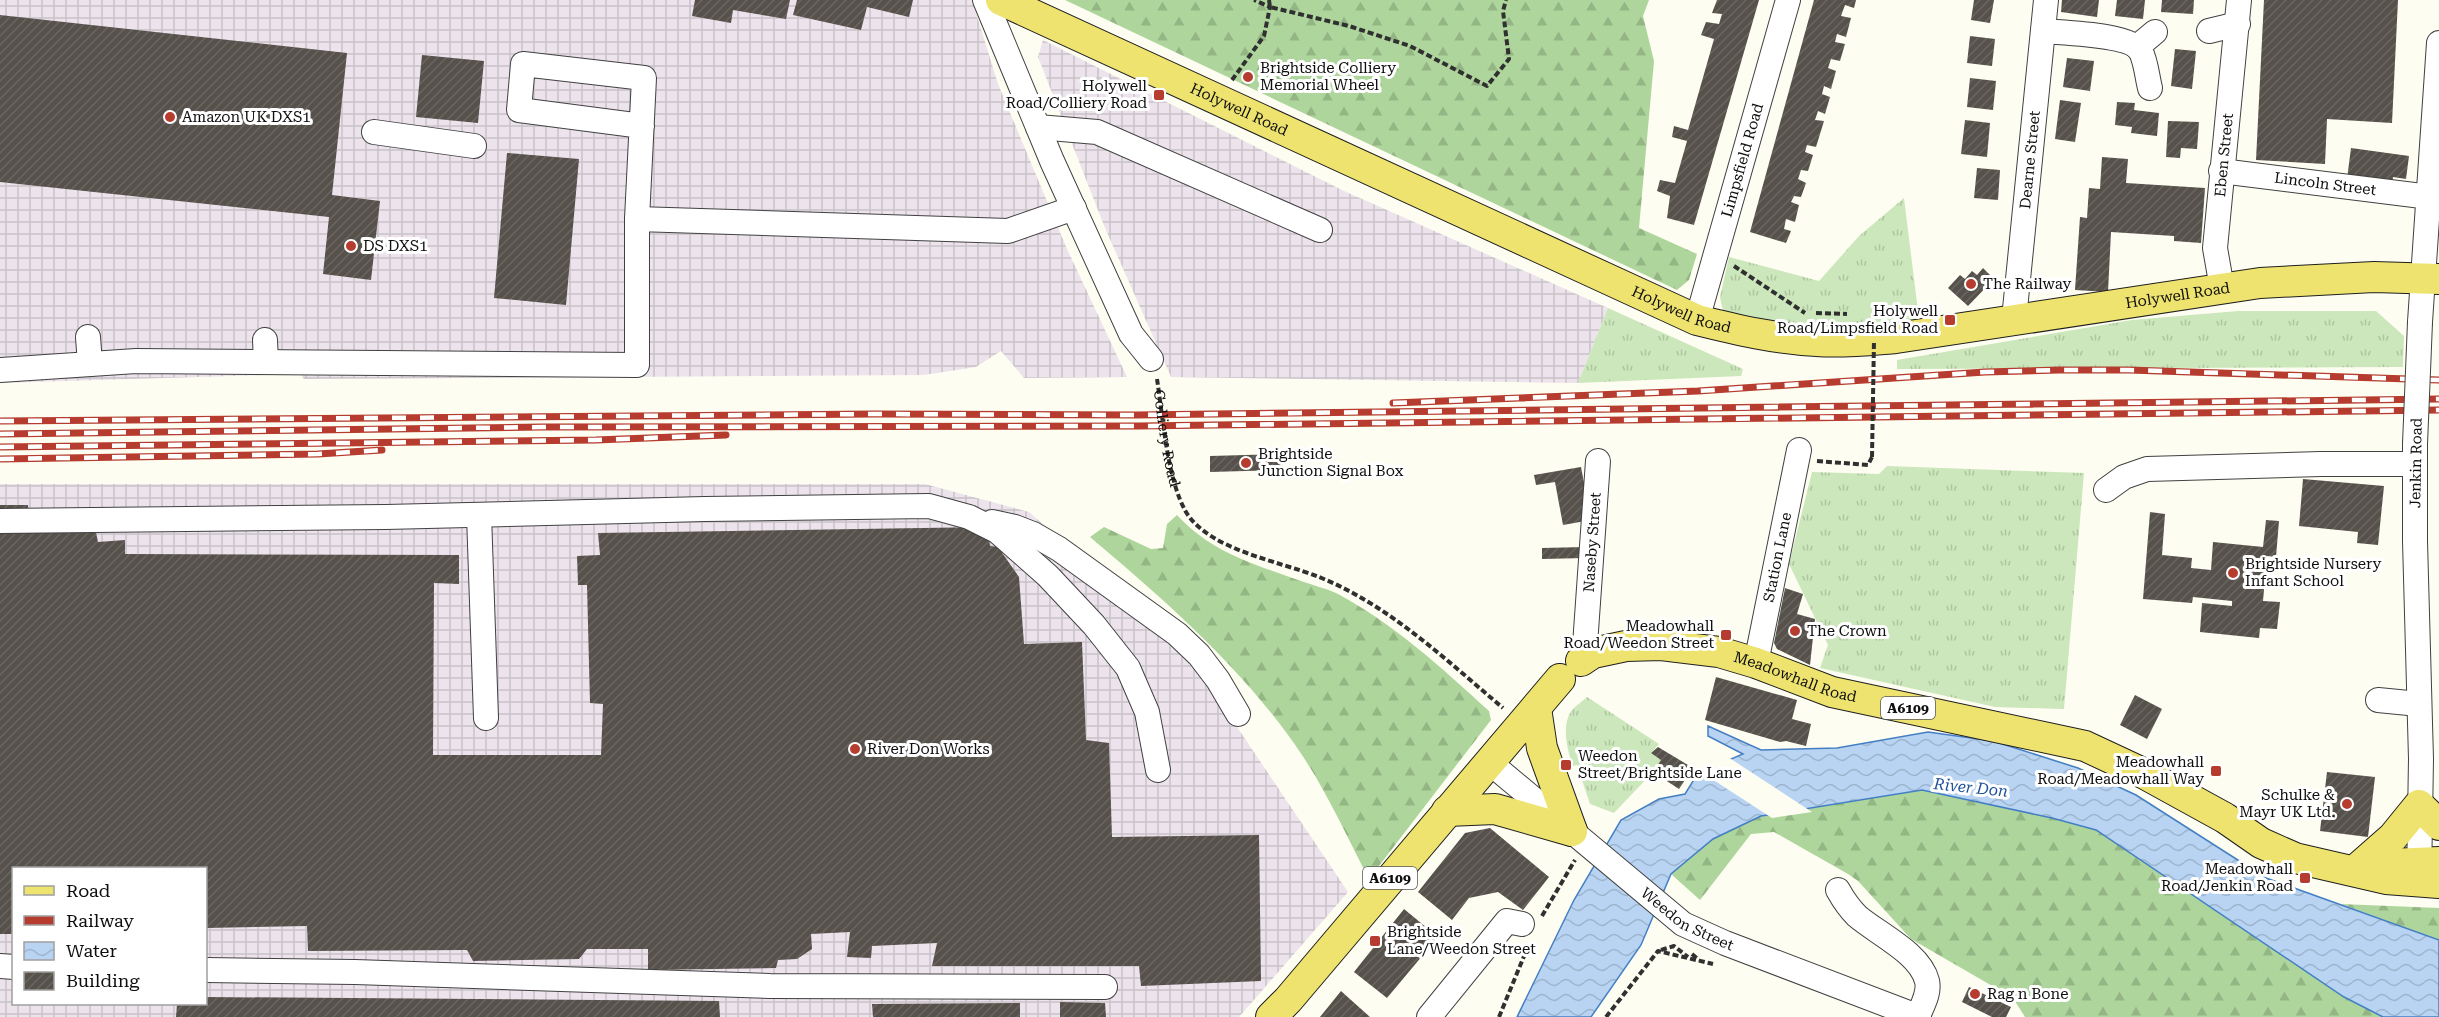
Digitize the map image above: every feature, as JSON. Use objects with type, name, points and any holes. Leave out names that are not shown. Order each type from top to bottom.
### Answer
[{"type":"main road","name":"Holywell Road","points":[[1000,0],[1697,320],[1741,331],[1817,341],[1874,340],[2222,288],[2310,279],[2374,277],[2430,279]]},
{"type":"main road","name":"Meadowhall Road","points":[[1489,762],[1575,666],[1609,648],[1662,645],[1719,652],[1756,663],[1832,692],[2085,746],[2145,774],[2225,818],[2261,843],[2295,858],[2349,866],[2386,879],[2429,872]]},
{"type":"main road","points":[[1529,716],[1580,838]]},
{"type":"main road","name":"A6109","points":[[1271,1017],[1288,1000],[1489,762]]},
{"type":"main road","points":[[1448,811],[1495,809],[1580,838]]},
{"type":"main road","points":[[2349,866],[2429,815]]},
{"type":"street","points":[[985,0],[1038,127],[1131,334],[1151,359]]},
{"type":"street","name":"Limpsfield Road","points":[[1697,320],[1788,0]]},
{"type":"street","name":"Dearne Street","points":[[2014,319],[2046,0]]},
{"type":"street","name":"Eben Street","points":[[2209,31],[2239,12]]},
{"type":"street","name":"Eben Street","points":[[2222,288],[2215,248],[2221,171],[2239,12]]},
{"type":"street","points":[[2043,31],[2146,40],[2140,51],[2150,88]]},
{"type":"street","name":"Jenkin Road","points":[[2429,872],[2429,815],[2421,759],[2419,704],[2415,454],[2420,322],[2430,279],[2430,197],[2439,44]]},
{"type":"street","points":[[0,370],[265,351],[405,354],[637,365],[637,219],[642,126],[644,78],[523,64],[519,110],[642,126]]},
{"type":"street","points":[[1038,127],[1097,132],[1320,230]]},
{"type":"street","points":[[374,132],[474,146]]},
{"type":"street","name":"Lincoln Street","points":[[2221,171],[2296,187],[2430,197]]},
{"type":"street","points":[[637,219],[1008,231],[1074,208]]},
{"type":"street","points":[[88,337],[90,364]]},
{"type":"street","points":[[2106,490],[2124,477],[2146,470],[2321,464],[2415,454]]},
{"type":"street","name":"Station Lane","points":[[1756,663],[1803,455]]},
{"type":"street","name":"Naseby Street","points":[[1575,666],[1598,461]]},
{"type":"street","points":[[0,521],[929,506],[1015,527],[1059,549],[1177,633],[1199,655],[1218,680],[1238,714]]},
{"type":"street","points":[[479,515],[486,718]]},
{"type":"street","points":[[969,517],[997,531],[1048,576],[1094,625],[1128,668],[1147,712],[1158,770]]},
{"type":"street","points":[[2378,700],[2419,704]]},
{"type":"street","name":"Weedon Street","points":[[1489,762],[1683,924],[1725,943],[1919,1017]]},
{"type":"street","points":[[1838,890],[1848,906],[1858,916],[1893,941],[1923,972],[1928,982],[1919,1017]]},
{"type":"street","points":[[1429,1017],[1507,921],[1522,924]]},
{"type":"street","points":[[207,970],[355,972],[770,986],[1105,987]]},
{"type":"path","points":[[1254,0],[1270,7],[1349,27],[1410,46],[1487,86],[1509,59],[1503,11],[1506,0]]},
{"type":"path","points":[[1218,101],[1264,36],[1270,7],[1269,0]]},
{"type":"path","points":[[1717,250],[1740,272],[1802,313],[1857,314]]},
{"type":"path","points":[[1803,455],[1868,465],[1872,457],[1874,340]]},
{"type":"path","name":"Colliery Road","points":[[1151,359],[1155,368],[1173,477],[1186,512],[1195,523],[1229,545],[1318,577],[1372,603],[1529,716]]},
{"type":"path","points":[[1606,1017],[1658,951],[1674,946],[1688,958]]},
{"type":"path","points":[[1658,951],[1720,966]]},
{"type":"shaded area","points":[[0,0],[972,0],[998,84],[1067,249],[1127,377],[1024,378],[1001,351],[976,367],[924,375],[304,379],[300,374],[0,383]]},
{"type":"shaded area","points":[[1043,40],[1344,191],[1608,308],[1578,383],[1171,377],[1105,228],[1038,57]]},
{"type":"shaded area","name":"River Don Works","points":[[0,484],[925,484],[1029,512],[1184,648],[1348,892],[1239,1017],[0,1017]]},
{"type":"green space","points":[[1065,0],[1649,0],[1643,16],[1654,61],[1639,228],[1697,254],[1689,280],[1677,290]]},
{"type":"green space","points":[[1904,198],[1919,319],[1875,328],[1818,330],[1740,321],[1723,311],[1720,297],[1729,257],[1819,281],[1859,236]]},
{"type":"green space","points":[[1608,308],[1743,369],[1741,376],[1578,383]]},
{"type":"green space","points":[[2238,311],[2376,311],[2404,336],[2403,367],[1897,369],[1897,360],[2132,320]]},
{"type":"green space","points":[[1887,466],[2084,473],[2064,709],[1995,707],[1820,668],[1828,645],[1789,564],[1812,472],[1879,474]]},
{"type":"green space","points":[[1177,515],[1205,539],[1234,556],[1332,591],[1357,605],[1416,647],[1489,711],[1491,720],[1369,879],[1329,800],[1302,755],[1256,694],[1204,638],[1090,537],[1104,527],[1151,549],[1163,548],[1167,524]]},
{"type":"green space","points":[[1587,697],[1659,744],[1651,753],[1661,760],[1653,772],[1614,813],[1590,804],[1577,765],[1573,766],[1569,753],[1566,730],[1569,716],[1574,708]]},
{"type":"green space","points":[[1922,790],[2052,818],[2096,830],[2344,997],[2383,1017],[2025,1017],[2013,998],[1911,939],[1858,881],[1774,832],[1751,834],[1700,900],[1671,874],[1713,839],[1761,816]]},
{"type":"green space","points":[[2341,904],[2439,908],[2439,940]]},
{"type":"water","name":"River Don","points":[[1708,726],[1761,750],[1837,748],[1928,732],[1993,741],[2078,768],[2136,795],[2266,878],[2439,940],[2439,1017],[2383,1017],[2344,997],[2096,830],[2052,818],[1922,790],[1761,816],[1713,839],[1671,874],[1641,945],[1591,1017],[1517,1017],[1574,900],[1621,820],[1659,799],[1685,794],[1698,773],[1743,754],[1708,736]]},
{"type":"pier","points":[[1728,757],[1812,812],[1772,818],[1698,770]]},
{"type":"building","points":[[695,0],[790,0],[786,19],[733,10],[731,23],[692,16]]},
{"type":"building","points":[[797,0],[913,0],[909,17],[867,7],[861,30],[793,15]]},
{"type":"building","points":[[1717,0],[1759,0],[1694,225],[1667,218],[1670,196],[1657,191],[1660,180],[1675,183],[1687,141],[1672,137],[1674,126],[1688,130],[1714,39],[1701,35],[1706,22],[1719,24],[1722,14],[1712,13]]},
{"type":"building","points":[[1814,0],[1856,0],[1854,8],[1845,5],[1841,16],[1851,18],[1846,37],[1837,34],[1835,42],[1845,44],[1840,61],[1831,59],[1828,68],[1836,71],[1831,89],[1824,86],[1822,94],[1830,97],[1825,114],[1818,111],[1815,120],[1824,121],[1816,147],[1807,145],[1805,152],[1813,155],[1808,171],[1801,170],[1798,179],[1806,183],[1801,197],[1794,196],[1791,202],[1799,205],[1795,222],[1786,219],[1784,229],[1791,231],[1786,243],[1750,232]]},
{"type":"building","points":[[1974,0],[1994,0],[1990,23],[1971,20]]},
{"type":"building","points":[[2062,0],[2099,0],[2097,17],[2061,12]]},
{"type":"building","points":[[2117,0],[2145,0],[2143,19],[2115,16]]},
{"type":"building","points":[[2162,0],[2194,0],[2193,14],[2161,12]]},
{"type":"building","points":[[2264,0],[2398,0],[2392,123],[2327,119],[2325,164],[2256,160]]},
{"type":"building","name":"Amazon UK DXS1","points":[[0,15],[347,53],[332,195],[380,201],[371,280],[323,274],[329,217],[0,182]]},
{"type":"building","points":[[1970,36],[1995,39],[1992,66],[1967,63]]},
{"type":"building","points":[[2175,49],[2196,51],[2192,89],[2171,86]]},
{"type":"building","points":[[422,55],[484,61],[478,123],[416,117]]},
{"type":"building","points":[[2067,58],[2094,61],[2090,91],[2063,87]]},
{"type":"building","points":[[1970,78],[1996,81],[1993,110],[1967,107]]},
{"type":"building","points":[[2060,100],[2081,103],[2075,142],[2055,139]]},
{"type":"building","points":[[2117,102],[2135,103],[2134,110],[2159,113],[2157,136],[2131,133],[2132,127],[2115,125]]},
{"type":"building","points":[[1965,120],[1990,123],[1987,157],[1961,154]]},
{"type":"building","points":[[2168,121],[2199,122],[2197,149],[2181,148],[2180,158],[2166,157]]},
{"type":"building","points":[[2351,148],[2409,156],[2406,179],[2393,177],[2392,185],[2347,179]]},
{"type":"building","points":[[507,153],[579,159],[566,305],[494,298]]},
{"type":"building","points":[[2102,157],[2128,159],[2126,183],[2205,188],[2201,243],[2174,241],[2174,236],[2111,232],[2108,292],[2075,290],[2080,217],[2087,218],[2089,188],[2100,189]]},
{"type":"building","points":[[1977,168],[2000,170],[1998,200],[1974,198]]},
{"type":"building","name":"The Railway","points":[[1983,268],[1994,279],[1968,306],[1948,288],[1960,275],[1965,279],[1972,271],[1977,275]]},
{"type":"building","name":"Brightside Junction Signal Box","points":[[1282,454],[1283,470],[1210,472],[1210,456]]},
{"type":"building","points":[[1581,467],[1591,520],[1563,525],[1555,482],[1536,485],[1534,475]]},
{"type":"building","points":[[2303,479],[2384,486],[2378,545],[2357,543],[2358,532],[2299,526]]},
{"type":"building","name":"River Don Works","points":[[0,505],[28,505],[29,527],[94,523],[98,542],[125,540],[125,554],[459,555],[459,584],[434,583],[433,755],[601,755],[603,704],[590,703],[587,585],[578,585],[577,556],[600,555],[598,533],[987,527],[990,546],[998,547],[1019,577],[1024,644],[1082,642],[1086,740],[1109,743],[1112,837],[1259,835],[1261,981],[1141,986],[1139,966],[932,966],[937,943],[872,946],[871,958],[847,957],[850,932],[811,934],[812,949],[797,959],[778,960],[776,968],[648,970],[648,949],[587,949],[579,959],[473,961],[467,950],[308,951],[307,926],[207,928],[207,867],[12,867],[12,934],[0,934]]},
{"type":"building","points":[[2150,512],[2165,514],[2162,555],[2192,558],[2191,568],[2211,570],[2213,542],[2263,547],[2266,520],[2279,521],[2276,557],[2267,556],[2263,601],[2280,602],[2277,629],[2260,628],[2259,638],[2200,632],[2202,603],[2232,606],[2232,601],[2193,597],[2192,603],[2143,599]]},
{"type":"building","points":[[1585,547],[1585,558],[1542,559],[1542,548]]},
{"type":"building","name":"The Crown","points":[[1785,588],[1803,594],[1797,614],[1815,619],[1810,665],[1777,649],[1774,643]]},
{"type":"building","points":[[1716,677],[1797,700],[1792,719],[1811,724],[1806,746],[1786,741],[1780,742],[1705,720]]},
{"type":"building","points":[[2135,695],[2162,709],[2147,739],[2120,725]]},
{"type":"building","points":[[1658,747],[1693,768],[1679,789],[1653,772],[1661,760],[1651,753]]},
{"type":"building","name":"Schulke & Mayr UK Ltd.","points":[[2327,772],[2375,777],[2368,837],[2320,831]]},
{"type":"building","points":[[1490,828],[1549,877],[1523,910],[1498,892],[1469,898],[1452,920],[1418,892],[1465,833]]},
{"type":"building","points":[[1404,909],[1438,937],[1387,998],[1354,972]]},
{"type":"building","name":"Rag n Bone","points":[[1969,987],[2011,1007],[2006,1017],[1992,1017],[1962,1002]]},
{"type":"building","points":[[1341,991],[1370,1017],[1320,1017]]},
{"type":"building","points":[[207,997],[719,1001],[720,1017],[176,1017],[177,1005],[207,1005]]},
{"type":"building","points":[[1060,1002],[1105,1003],[1106,1017],[1060,1017]]},
{"type":"building","points":[[1020,1003],[1020,1017],[873,1017],[872,1004]]},
{"type":"railway","points":[[1393,403],[1698,391],[1985,372],[2059,370],[2129,370],[2439,380]]},
{"type":"railway","points":[[0,421],[874,414],[1136,415],[2439,399]]},
{"type":"railway","points":[[0,434],[542,427],[1138,426],[2439,410]]},
{"type":"railway","points":[[0,447],[596,440],[726,435]]},
{"type":"railway","points":[[0,459],[318,454],[382,450]]},
{"type":"place","name":"Brightside Colliery Memorial Wheel","points":[[1248,77]]},
{"type":"place","name":"Holywell Road/Colliery Road","points":[[1159,95]]},
{"type":"place","name":"Amazon UK DXS1","points":[[170,117]]},
{"type":"place","name":"DS DXS1","points":[[351,246]]},
{"type":"place","name":"The Railway","points":[[1971,284]]},
{"type":"place","name":"Holywell Road/Limpsfield Road","points":[[1950,320]]},
{"type":"place","name":"Brightside Junction Signal Box","points":[[1246,463]]},
{"type":"place","name":"Brightside Nursery Infant School","points":[[2233,573]]},
{"type":"place","name":"The Crown","points":[[1795,631]]},
{"type":"place","name":"Meadowhall Road/Weedon Street","points":[[1726,635]]},
{"type":"place","name":"River Don Works","points":[[855,749]]},
{"type":"place","name":"Weedon Street/Brightside Lane","points":[[1566,765]]},
{"type":"place","name":"Meadowhall Road/Meadowhall Way","points":[[2216,771]]},
{"type":"place","name":"Schulke & Mayr UK Ltd.","points":[[2347,804]]},
{"type":"place","name":"Meadowhall Road/Jenkin Road","points":[[2305,878]]},
{"type":"place","name":"Brightside Lane/Weedon Street","points":[[1375,941]]},
{"type":"place","name":"Rag n Bone","points":[[1975,994]]}]
